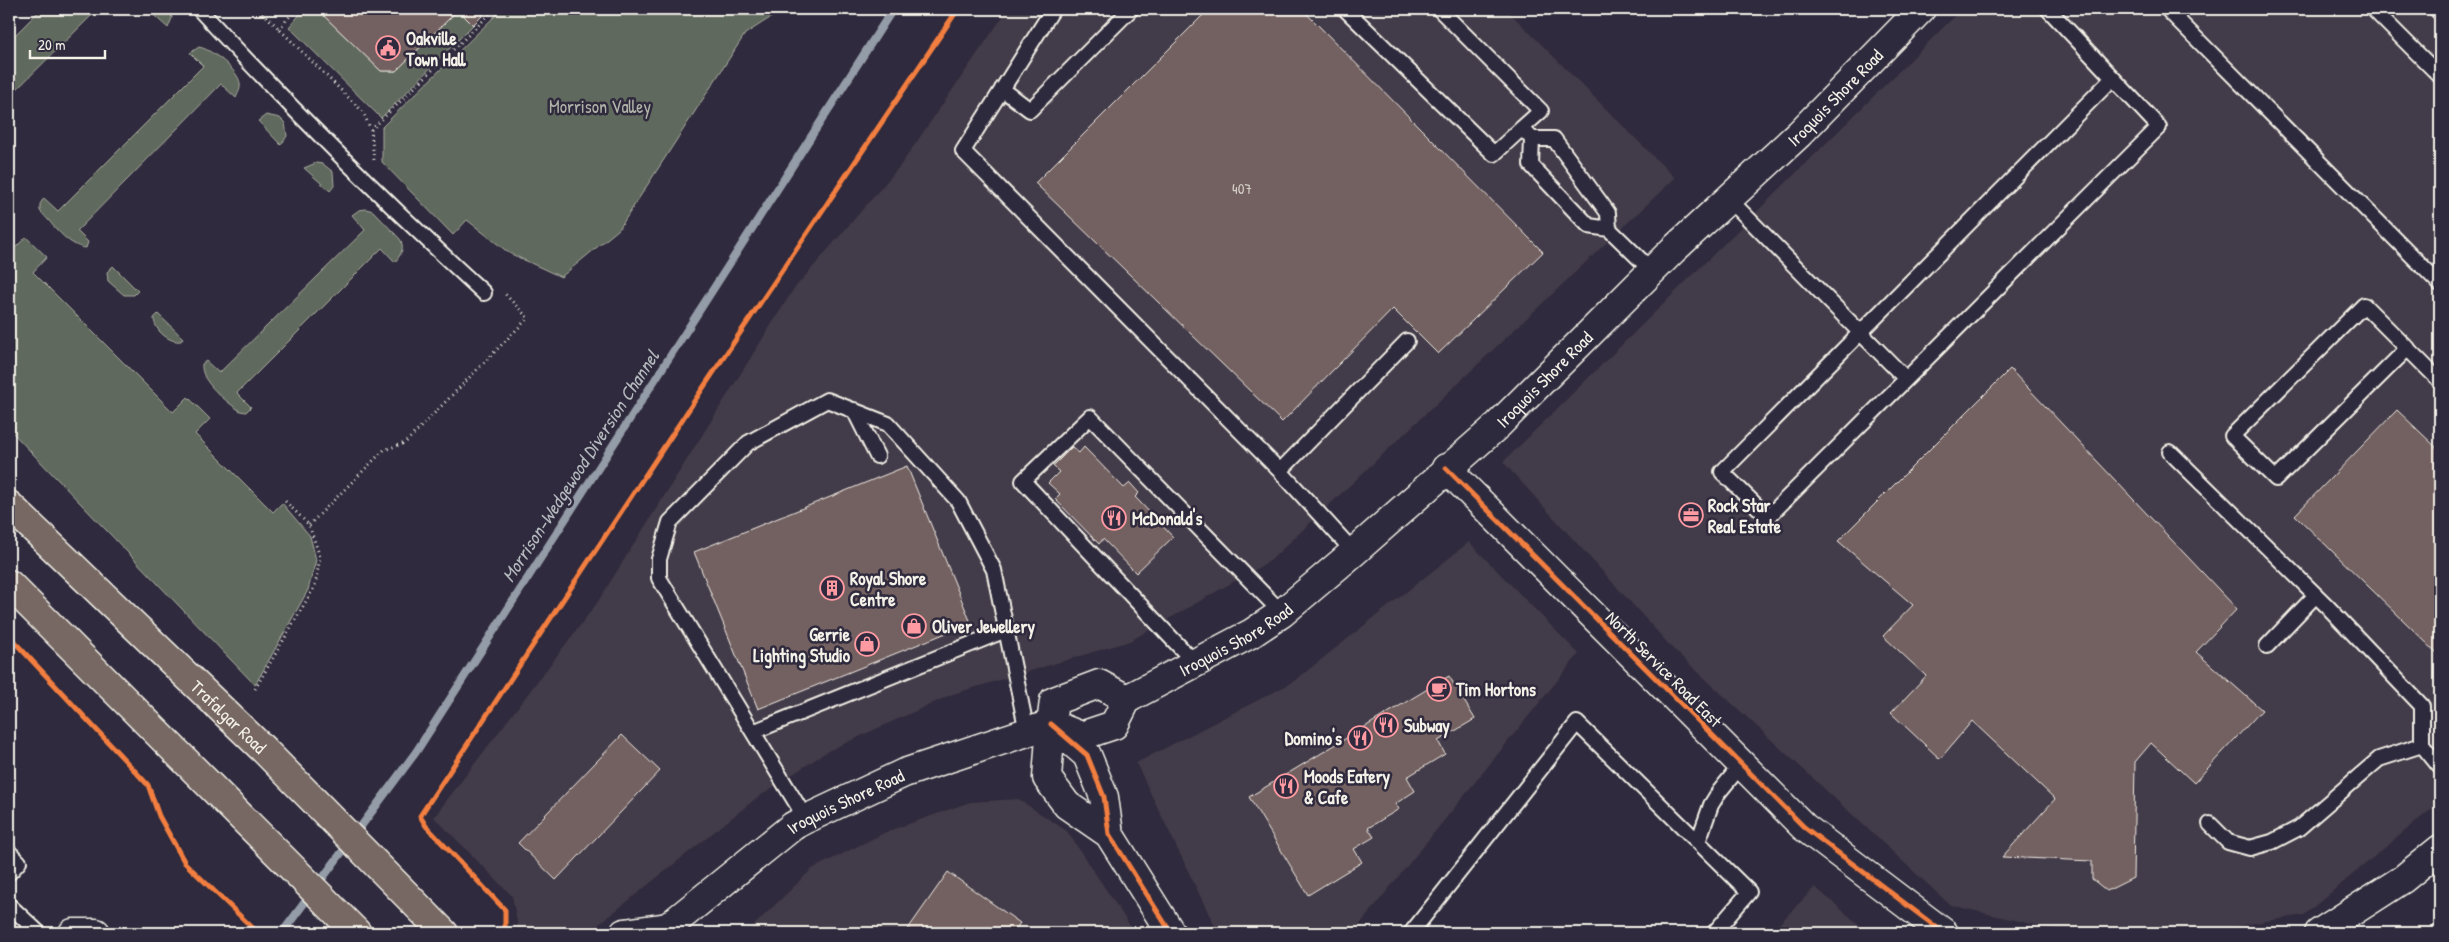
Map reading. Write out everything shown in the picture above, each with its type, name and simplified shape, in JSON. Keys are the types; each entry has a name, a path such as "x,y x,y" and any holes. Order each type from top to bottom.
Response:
{"main road":[{"name":"Iroquois Shore Road","path":"1127,699 1252,633 1282,613 1354,552 1446,468 1498,425 1652,271 1799,134 1921,9"},
{"name":"North Service Road East","path":"1446,468 1804,827 1944,933"},
{"name":"Trafalgar Road","path":"9,504 264,750 444,933"},
{"path":"9,584 357,933"},
{"path":"1039,728 1081,736 1114,725 1127,699 1099,684 1054,701 1039,728 1048,778 1067,805 1109,834 1171,933"},
{"name":"Iroquois Shore Road","path":"624,933 667,930 793,826 806,819 904,774 1039,728"},
{"path":"1039,728 1087,755 1104,797 1109,834"},
{"path":"2319,933 2403,879 2440,850"},
{"path":"73,933 96,933"}],"lane":[{"path":"200,9 269,85 365,181 484,293"},
{"path":"1053,9 963,151 1280,471 1354,552"},
{"path":"1002,89 1030,110 1131,9"},
{"path":"1345,9 1494,154 1541,111 1439,9"},
{"path":"2048,9 2113,78 2159,127 1768,517 1722,472 2113,78"},
{"path":"2167,9 2440,284"},
{"path":"2372,9 2440,76"},
{"path":"2436,9 2440,13"},
{"path":"1522,128 1532,139 1531,165 1589,226 1609,229 1652,271"},
{"path":"1532,139 1554,139 1608,213 1609,229"},
{"path":"1728,199 1906,379"},
{"path":"2408,348 2276,479 2232,436 2364,305 2408,348 2440,381"},
{"path":"1280,471 1407,341"},
{"path":"806,819 659,578 659,559 670,522 748,443 827,400 888,424 958,501 994,570 1006,630 1039,728"},
{"path":"854,410 877,456"},
{"path":"1195,663 1023,480 1090,417 1282,613"},
{"path":"2170,452 2316,596 2422,706 2422,745 2440,768"},
{"path":"2267,646 2316,596"},
{"path":"753,732 1006,630"},
{"path":"1411,933 1577,723 1749,892 1714,933"},
{"path":"2210,824 2228,842 2250,848 2272,842 2300,828 2379,759 2422,745"},
{"path":"1698,842 1711,805 1718,792 1741,765"},
{"path":"9,852 19,862 9,873"},
{"path":"9,905 39,933"}],"path":[{"path":"259,9 363,112 371,130 374,162"},
{"path":"279,29 296,9"},
{"path":"371,130 495,9"},
{"path":"310,525 384,450 405,443 528,318 500,290"},
{"path":"255,689 315,586 320,558 310,525 284,501"}],"shaded area":[{"path":"1008,9 1506,9 1675,178 1270,561 1130,641 953,694 828,751 754,800 588,933 519,933 512,896 434,817 597,603 793,290 900,166"},
{"path":"1962,9 2440,9 2440,802 2304,915 2194,933 2070,933 1950,905 1673,649 1503,462"},
{"path":"1469,542 1579,654 1353,933 1218,933 1136,763 1293,682"},
{"path":"1018,799 1067,831 1135,933 746,933 812,869 886,832 970,802"},
{"path":"1815,887 1869,933 1770,933"}],"green space":[{"path":"41,9 98,9 9,97 9,41"},
{"path":"147,9 170,9 172,18 168,28"},
{"path":"302,9 324,9 324,16 381,71 396,71 458,10 473,25 381,118 289,27 302,12"},
{"name":"Morrison Valley","path":"502,9 784,9 745,34 619,229 561,277 509,253 467,220 453,235 382,162 382,127"},
{"path":"199,47 217,56 234,72 240,83 236,98 221,84 77,231 88,242 86,248 73,243 61,234 40,211 40,204 44,198 58,211 203,66 190,53"},
{"path":"266,115 280,118 285,123 287,136 281,145 258,121"},
{"path":"316,163 323,164 333,172 334,186 330,191 304,168"},
{"path":"359,210 373,211 400,239 402,251 399,257 395,262 382,248 237,393 251,407 246,412 240,411 209,384 202,371 202,364 206,361 219,373 365,230 352,215"},
{"path":"26,237 47,257 33,272 173,412 188,397 210,419 195,434 273,512 282,503 310,536 316,560 308,590 255,685 9,429 9,250 11,252"},
{"path":"113,266 138,291 134,295 124,295 108,281 107,272"},
{"path":"158,314 183,338 181,341 167,338 159,331 154,318"}],"building":[{"name":"Oakville Town Hall","path":"324,9 480,9 484,14 473,25 458,10 396,71 381,71 324,16"},
{"path":"1209,9 1302,9 1543,252 1438,354 1393,309 1282,422 1035,183"},
{"path":"2010,369 2237,609 2196,652 2262,710 2194,783 2151,743 2135,762 2133,878 2107,891 2092,879 2092,861 2002,857 2055,799 1972,721 1940,759 1891,713 1926,676 1883,636 1913,605 1838,541"},
{"path":"2397,410 2440,451 2440,656 2295,515"},
{"name":"McDonald's","path":"1072,447 1079,453 1084,447 1124,488 1130,483 1139,493 1135,497 1173,537 1136,573 1103,539 1099,544 1055,499 1060,494 1048,483 1059,472 1053,466"},
{"name":"Royal Shore Centre","path":"907,466 971,623 758,709 694,552"},
{"path":"1449,676 1475,719 1438,741 1445,754 1407,777 1415,791 1395,804 1399,809 1368,828 1374,837 1354,849 1362,862 1308,895 1249,797"},
{"path":"622,735 660,771 556,880 518,843"},
{"path":"948,872 1020,923 1013,933 915,933 908,929"}],"waterway":[{"name":"Morrison-Wedgewood Diversion Channel","path":"282,933 416,752 893,9"}],"cycle path":[{"path":"505,933 505,910 426,826 420,816 701,391 958,9"},
{"path":"1446,468 1804,827 1944,933"},
{"path":"9,636 148,785 159,816 185,863 258,933"},
{"path":"1051,724 1087,755 1104,797 1109,834 1171,933"}],"place":[{"name":"Oakville Town Hall","path":"388,48"},
{"name":"Rock Star Real Estate","path":"1691,515"},
{"name":"McDonald's","path":"1114,518"},
{"name":"Royal Shore Centre","path":"832,588"},
{"name":"Oliver Jewellery","path":"914,626"},
{"name":"Gerrie Lighting Studio","path":"867,644"},
{"name":"Tim Hortons","path":"1439,689"},
{"name":"Subway","path":"1386,725"},
{"name":"Domino's","path":"1360,738"},
{"name":"Moods Eatery & Cafe","path":"1286,786"}]}
